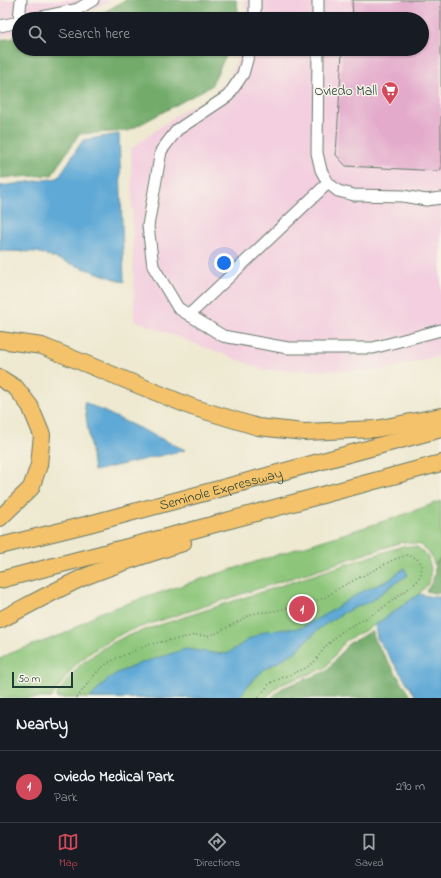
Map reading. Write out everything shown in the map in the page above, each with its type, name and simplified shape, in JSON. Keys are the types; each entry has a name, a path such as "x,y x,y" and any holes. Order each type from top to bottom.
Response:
{"highway":[{"path":"0,340 42,346 192,408 258,427 304,432 376,429 441,416"},
{"path":"0,378 16,388 30,406 42,435 40,465 31,488 0,518"},
{"name":"Seminole Expressway","path":"0,546 89,524 441,428"},
{"path":"0,580 441,463"},
{"path":"0,620 52,592 82,578 126,561 186,542 323,503 400,474"}],"lane":[{"path":"20,12 21,0"},
{"path":"64,12 78,9 93,0"},
{"path":"255,0 255,12"},
{"path":"318,0 318,12"},
{"path":"0,26 12,23"},
{"path":"248,56 243,74 228,96 177,130 161,151 148,226 153,266 178,308 223,336 288,348 373,348 441,330"},
{"path":"318,56 317,154 321,170 328,183 338,191 354,195 402,196 426,200 441,198"},
{"path":"189,315 328,183"}],"path":[{"path":"77,698 98,671 105,665 117,658 150,644 196,635 207,636 217,633 256,613 274,611 324,598 339,588 393,560 407,555 416,558 420,562 422,566 421,574 417,582 377,612 340,633 326,646 314,662 306,668 270,683 258,698"}],"shaded area":[{"path":"0,0 111,0 88,12 12,12 12,34 0,37"},
{"name":"Oviedo Mall","path":"244,0 441,0 441,355 381,371 264,370 134,320 131,149 183,110 202,101 221,87 231,74 239,56 429,56 429,12 245,12"}],"green space":[{"path":"126,0 236,0 239,12 104,12"},
{"path":"12,38 12,56 226,56 211,86 128,131 79,134 52,175 0,178 0,40"},
{"path":"441,501 441,558 434,564 430,553 419,544 402,542 125,632 101,645 77,663 51,698 0,698 0,659 13,652 64,634 99,613 397,517"},
{"path":"403,546 417,547 427,555 431,569 428,584 419,594 375,625 345,641 325,668 280,685 266,698 56,698 57,694 80,665 103,648 126,636"},
{"path":"441,558 441,593 426,591 433,578 435,571 434,564"},
{"path":"372,631 374,640 412,698 271,698 282,688 327,671 348,644"}],"water":[{"path":"119,134 124,282 37,252 0,251 0,186 58,178 83,140"},
{"path":"84,402 185,450 94,471"},
{"path":"404,568 408,575 371,601 345,612 321,627 295,652 265,669 252,681 238,698 91,698 104,683 115,674 141,663 186,649 227,654 249,639 265,631 301,628 363,591 389,580"},
{"path":"419,594 441,597 441,698 417,698 377,638 375,625"}],"building":[{"name":"Oviedo Mall","path":"352,0 441,0 441,169 439,171 346,166 336,155 342,56 429,56 429,12 353,12"}],"place":[{"name":"Oviedo Mall","path":"390,105"},
{"name":"Oviedo Medical Park","path":"302,609"}]}
